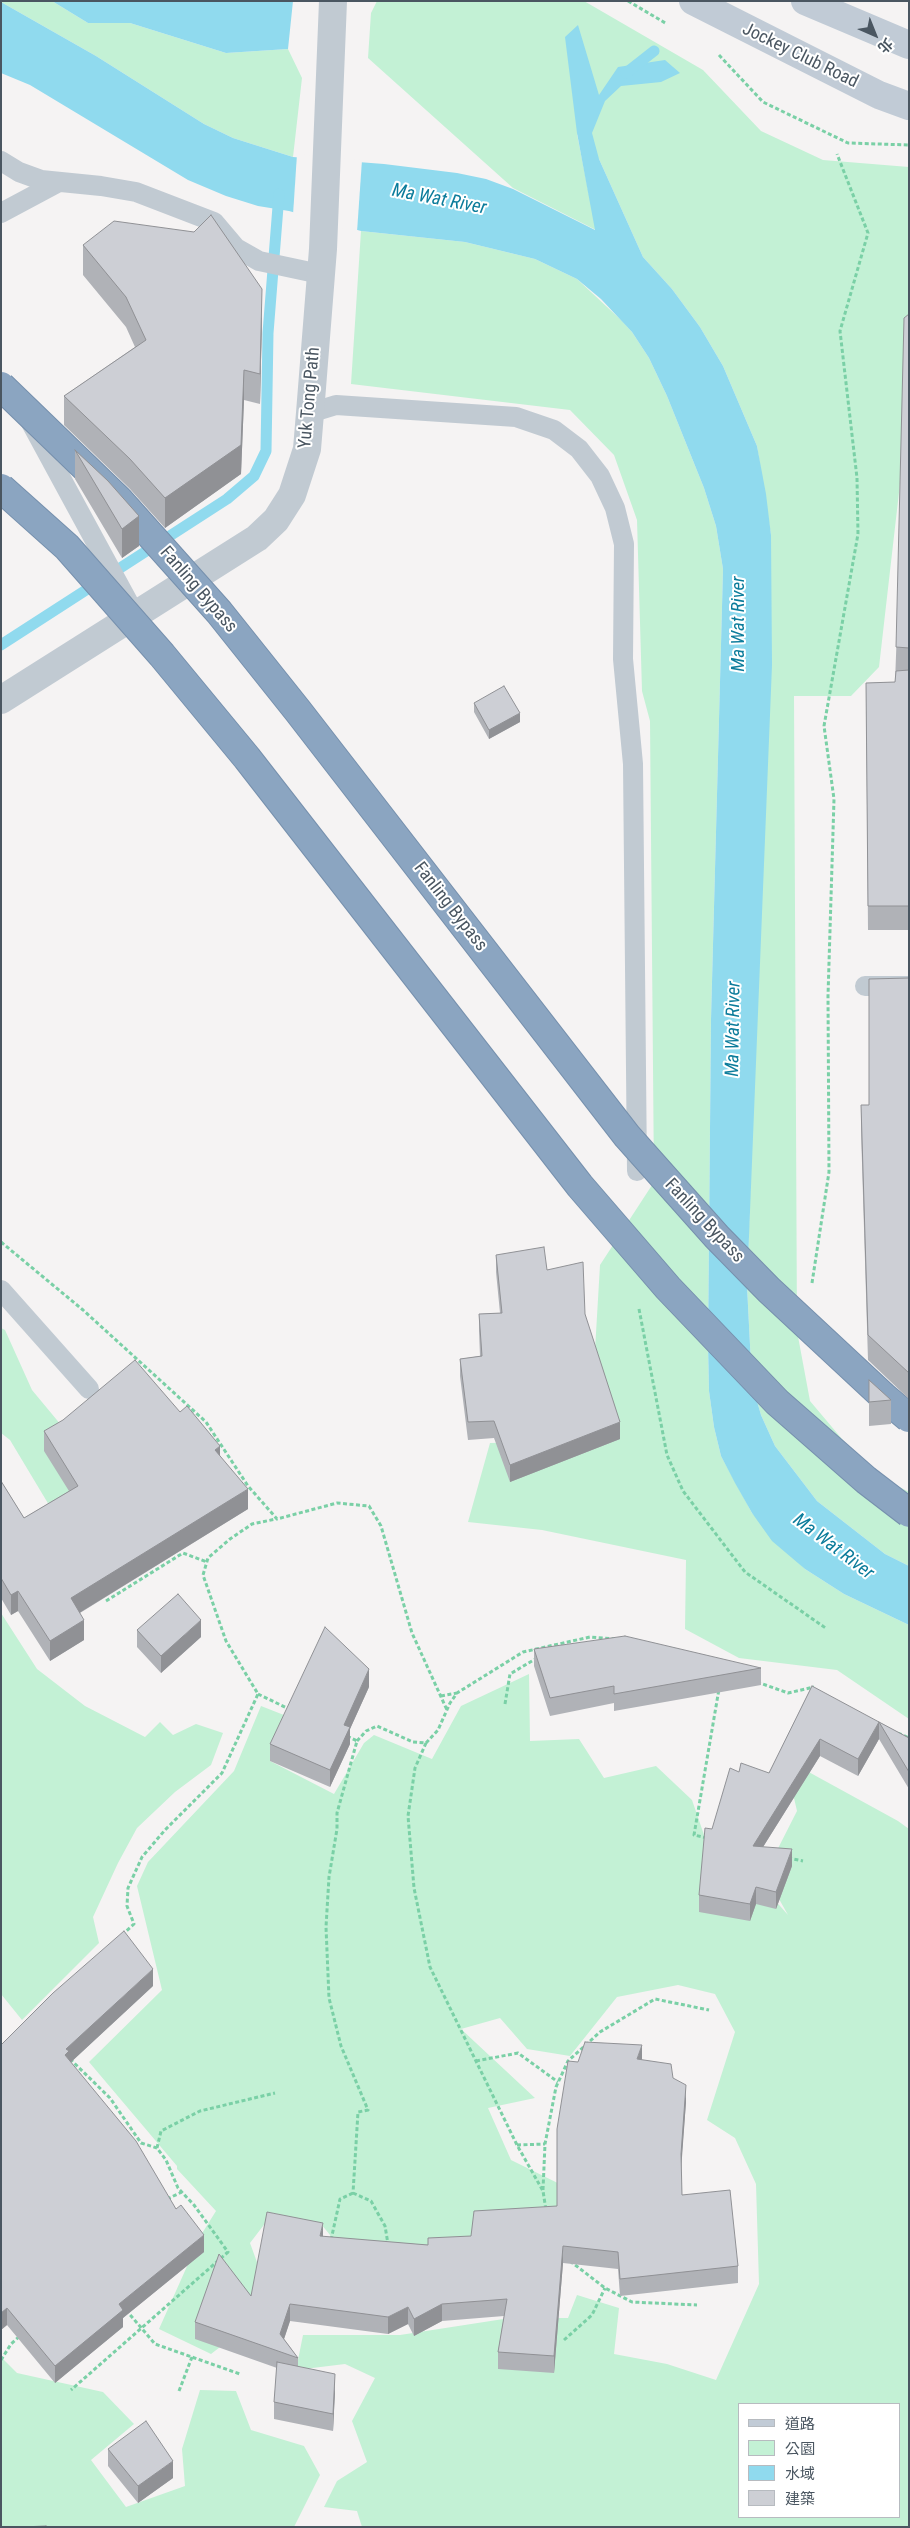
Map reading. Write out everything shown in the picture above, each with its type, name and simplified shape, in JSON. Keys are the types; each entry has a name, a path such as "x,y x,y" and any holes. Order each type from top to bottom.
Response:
{"highway":[{"name":"Fanling Bypass","path":"1,386 119,500 219,612 304,718 626,1136 717,1237 769,1290 909,1418"},
{"path":"1,488 66,547 162,655 247,758 580,1186 668,1288 777,1402 866,1480 909,1512"}],"main road":[{"name":"Jockey Club Road","path":"693,1 862,87 909,106"},
{"path":"805,1 909,44"}],"street":[{"name":"Yuk Tong Path","path":"1,700 257,538 276,520 292,495 307,449 310,413 322,262 333,3"}],"lane":[{"path":"1,161 19,172 41,180 136,192 204,218 214,222 236,248 259,261 322,262"},
{"path":"1,213 59,182"},
{"path":"187,230 204,218"},
{"path":"310,413 336,405 516,416 554,430 580,449 600,476 615,508 624,544 623,659 633,764 637,1171"},
{"path":"29,420 135,615"},
{"path":"865,986 909,986"},
{"path":"1,1290 89,1389"}],"path":[{"path":"628,1 670,26"},
{"path":"712,51 721,56 763,102 848,143 909,145"},
{"path":"811,1288 829,1172 828,996 834,799 824,726 858,534 857,478 840,332 868,233 838,154"},
{"path":"1,1242 83,1310 206,1422 248,1486 277,1519"},
{"path":"639,1306 667,1455 683,1491 745,1572 827,1629"},
{"path":"294,1711 258,1694 226,1641 203,1576 208,1558 230,1538 252,1524 336,1503 369,1506 381,1526 412,1633 447,1710"},
{"path":"106,1601 182,1553 207,1562"},
{"path":"441,1696 457,1693 523,1652 580,1639 604,1636 620,1640"},
{"path":"580,1639 581,1645"},
{"path":"505,1704 510,1674 534,1658 542,1657"},
{"path":"712,1840 694,1835 721,1679"},
{"path":"751,1679 788,1693 815,1687"},
{"path":"457,1693 438,1730 426,1743 415,1768 408,1816 414,1888 430,1967 517,2145 544,2190"},
{"path":"120,1936 134,1924 127,1906 128,1888 142,1857 165,1830 222,1773 258,1694"},
{"path":"353,2193 358,2112 368,2110 341,2046 329,1998 326,1927 328,1877 337,1829 337,1813 357,1741 366,1731 377,1726 413,1742 426,1743"},
{"path":"893,1730 909,1738"},
{"path":"339,1733 357,1741"},
{"path":"785,1857 804,1861"},
{"path":"547,2217 544,2190 545,2144 558,2082 568,2061 600,2032 655,1998 709,2010"},
{"path":"63,2052 110,2098 141,2143 157,2148 182,2192 228,2252 71,2390"},
{"path":"476,2061 518,2053 558,2082"},
{"path":"157,2148 161,2132 200,2111 275,2094"},
{"path":"517,2145 545,2144"},
{"path":"163,2202 182,2192"},
{"path":"330,2245 340,2199 353,2193 371,2201 385,2226 388,2245"},
{"path":"566,2257 585,2275 604,2288 632,2302 697,2305"},
{"path":"564,2340 592,2315 604,2288"},
{"path":"123,2306 155,2344 240,2374"},
{"path":"1,2360 11,2344 25,2331"},
{"path":"180,2391 192,2357"}],"green space":[{"path":"52,1 88,23 130,23 226,53 288,49 302,78 293,157 233,138 204,124 96,56 1,2"},
{"path":"377,1 584,1 703,70 761,131 823,160 909,167 909,405 879,667 851,696 794,696 797,1331 810,1401 869,1471 909,1492 909,1566 885,1554 817,1501 775,1446 761,1415 752,1384 747,1286 771,574 771,535 757,446 723,366 700,327 672,289 643,257 599,159 577,134 596,230 513,188 368,58 371,13"},
{"path":"361,231 465,242 535,259 577,279 632,332 649,358 667,396 704,488 716,526 723,569 711,1019 708,1344 709,1391 714,1427 721,1456 752,1513 805,1569 844,1594 909,1625 909,1719 837,1670 739,1658 685,1629 686,1560 542,1530 468,1522 490,1443 609,1441 593,1384 600,1265 654,1182 650,721 642,691 637,520 614,455 570,410 351,384"},
{"path":"1,1328 5,1330 32,1390 125,1502 70,1540 10,1440 1,1433"},
{"path":"1,1613 37,1669 85,1706 145,1737 160,1722 173,1735 196,1724 223,1733 211,1765 175,1792 137,1828 118,1863 93,1917 99,1943 22,2020 1,1994"},
{"path":"529,1674 530,1741 579,1739 604,1778 656,1766 692,1800 714,1864 773,1898 788,1915 765,1874 797,1811 785,1759 898,1821 909,1829 909,2527 362,2527 357,2511 324,2507 337,2481 367,2462 352,2421 375,2378 345,2364 296,2370 303,2335 400,2335 510,2318 568,2318 577,2295 619,2308 614,2354 667,2364 716,2380 759,2284 756,2184 735,2138 707,2120 735,2032 715,1994 678,1985 617,1997 570,2056 527,2049 500,2018 461,2029 535,2098 488,2108 511,2160 586,2197 452,2248 339,2246 321,2224 273,2213 250,2243 273,2306 211,2354 159,2329 201,2235 216,2211 177,2169 177,2166 89,2062 162,1990 137,1886 148,1862 234,1771 261,1706 289,1717 270,1761 334,1794 364,1743 374,1735 432,1759 461,1706"},
{"path":"1,2357 17,2373 103,2392 134,2424 91,2460 126,2507 185,2486 182,2449 200,2390 236,2391 251,2430 304,2446 320,2475 294,2527 1,2527"}],"water":[{"path":"52,1 293,1 288,49 226,53 130,23 88,23"},
{"name":"Ma Wat River","path":"1,2 96,56 204,124 233,138 293,157 384,164 457,173 486,179 513,189 595,230 577,133 565,37 578,25 599,95 618,67 665,60 680,73 661,82 621,86 605,101 592,133 599,159 643,257 672,289 700,327 723,366 757,446 766,494 771,535 772,665 747,1286 752,1384 761,1415 775,1446 817,1501 885,1554 909,1566 909,1625 844,1594 805,1569 772,1541 752,1513 721,1456 714,1427 709,1391 708,1344 711,1019 723,569 716,526 704,488 667,396 649,358 632,332 601,299 577,279 535,259 465,242 361,231 289,211 258,206 226,196 188,180 30,85 1,73"}],"pier":[{"path":"297,154 362,160 357,232 293,215"}],"building":[{"path":"211,215 262,289 260,374 244,370 241,445 165,498 130,459 64,396 146,340 126,297 83,245 114,221 194,232"},
{"path":"909,314 909,648 896,647 904,318"},
{"path":"75,450 108,481 139,516 122,529"},
{"path":"909,670 909,906 868,906 866,683 895,682 896,671"},
{"path":"504,686 520,713 489,730 474,703"},
{"path":"909,978 909,1373 868,1335 861,1105 869,1105 869,979"},
{"path":"544,1247 547,1270 583,1262 585,1314 620,1422 510,1465 494,1421 468,1422 460,1359 482,1356 479,1314 502,1313 496,1255"},
{"path":"135,1360 180,1412 187,1406 220,1446 215,1450 248,1489 71,1598 84,1620 50,1641 18,1591 11,1595 1,1578 1,1481 24,1518 78,1486 44,1431 63,1420"},
{"path":"869,1380 891,1400 869,1402"},
{"path":"178,1594 201,1620 161,1656 137,1630"},
{"path":"325,1627 369,1669 344,1725 350,1727 330,1770 270,1744"},
{"path":"625,1636 761,1668 614,1694 614,1686 550,1698 534,1649"},
{"path":"812,1686 879,1722 858,1759 820,1739 753,1846 792,1849 776,1892 756,1887 750,1904 699,1895 705,1828 712,1829 730,1768 739,1772 741,1763 769,1773"},
{"path":"879,1722 909,1738 909,1772"},
{"path":"124,1931 153,1969 66,2049 69,2051 65,2055 136,2141 176,2209 181,2205 204,2235 119,2304 123,2310 55,2366 7,2308 1,2313 1,2045 53,1993"},
{"path":"585,2042 642,2045 637,2059 671,2064 673,2078 686,2085 681,2154 682,2195 730,2190 738,2266 620,2279 618,2252 563,2246 554,2356 498,2352 507,2299 442,2304 414,2319 408,2307 388,2317 290,2304 280,2334 298,2358 195,2322 219,2254 251,2296 267,2212 323,2223 320,2236 428,2245 428,2238 471,2236 474,2211 557,2206 557,2129 568,2061 578,2062"},
{"path":"277,2362 335,2374 333,2414 274,2402"},
{"path":"146,2421 173,2461 138,2486 108,2449"}],"waterway":[{"path":"626,73 654,51"},
{"path":"1,645 227,499 254,476 266,451 268,333 279,194"}]}
